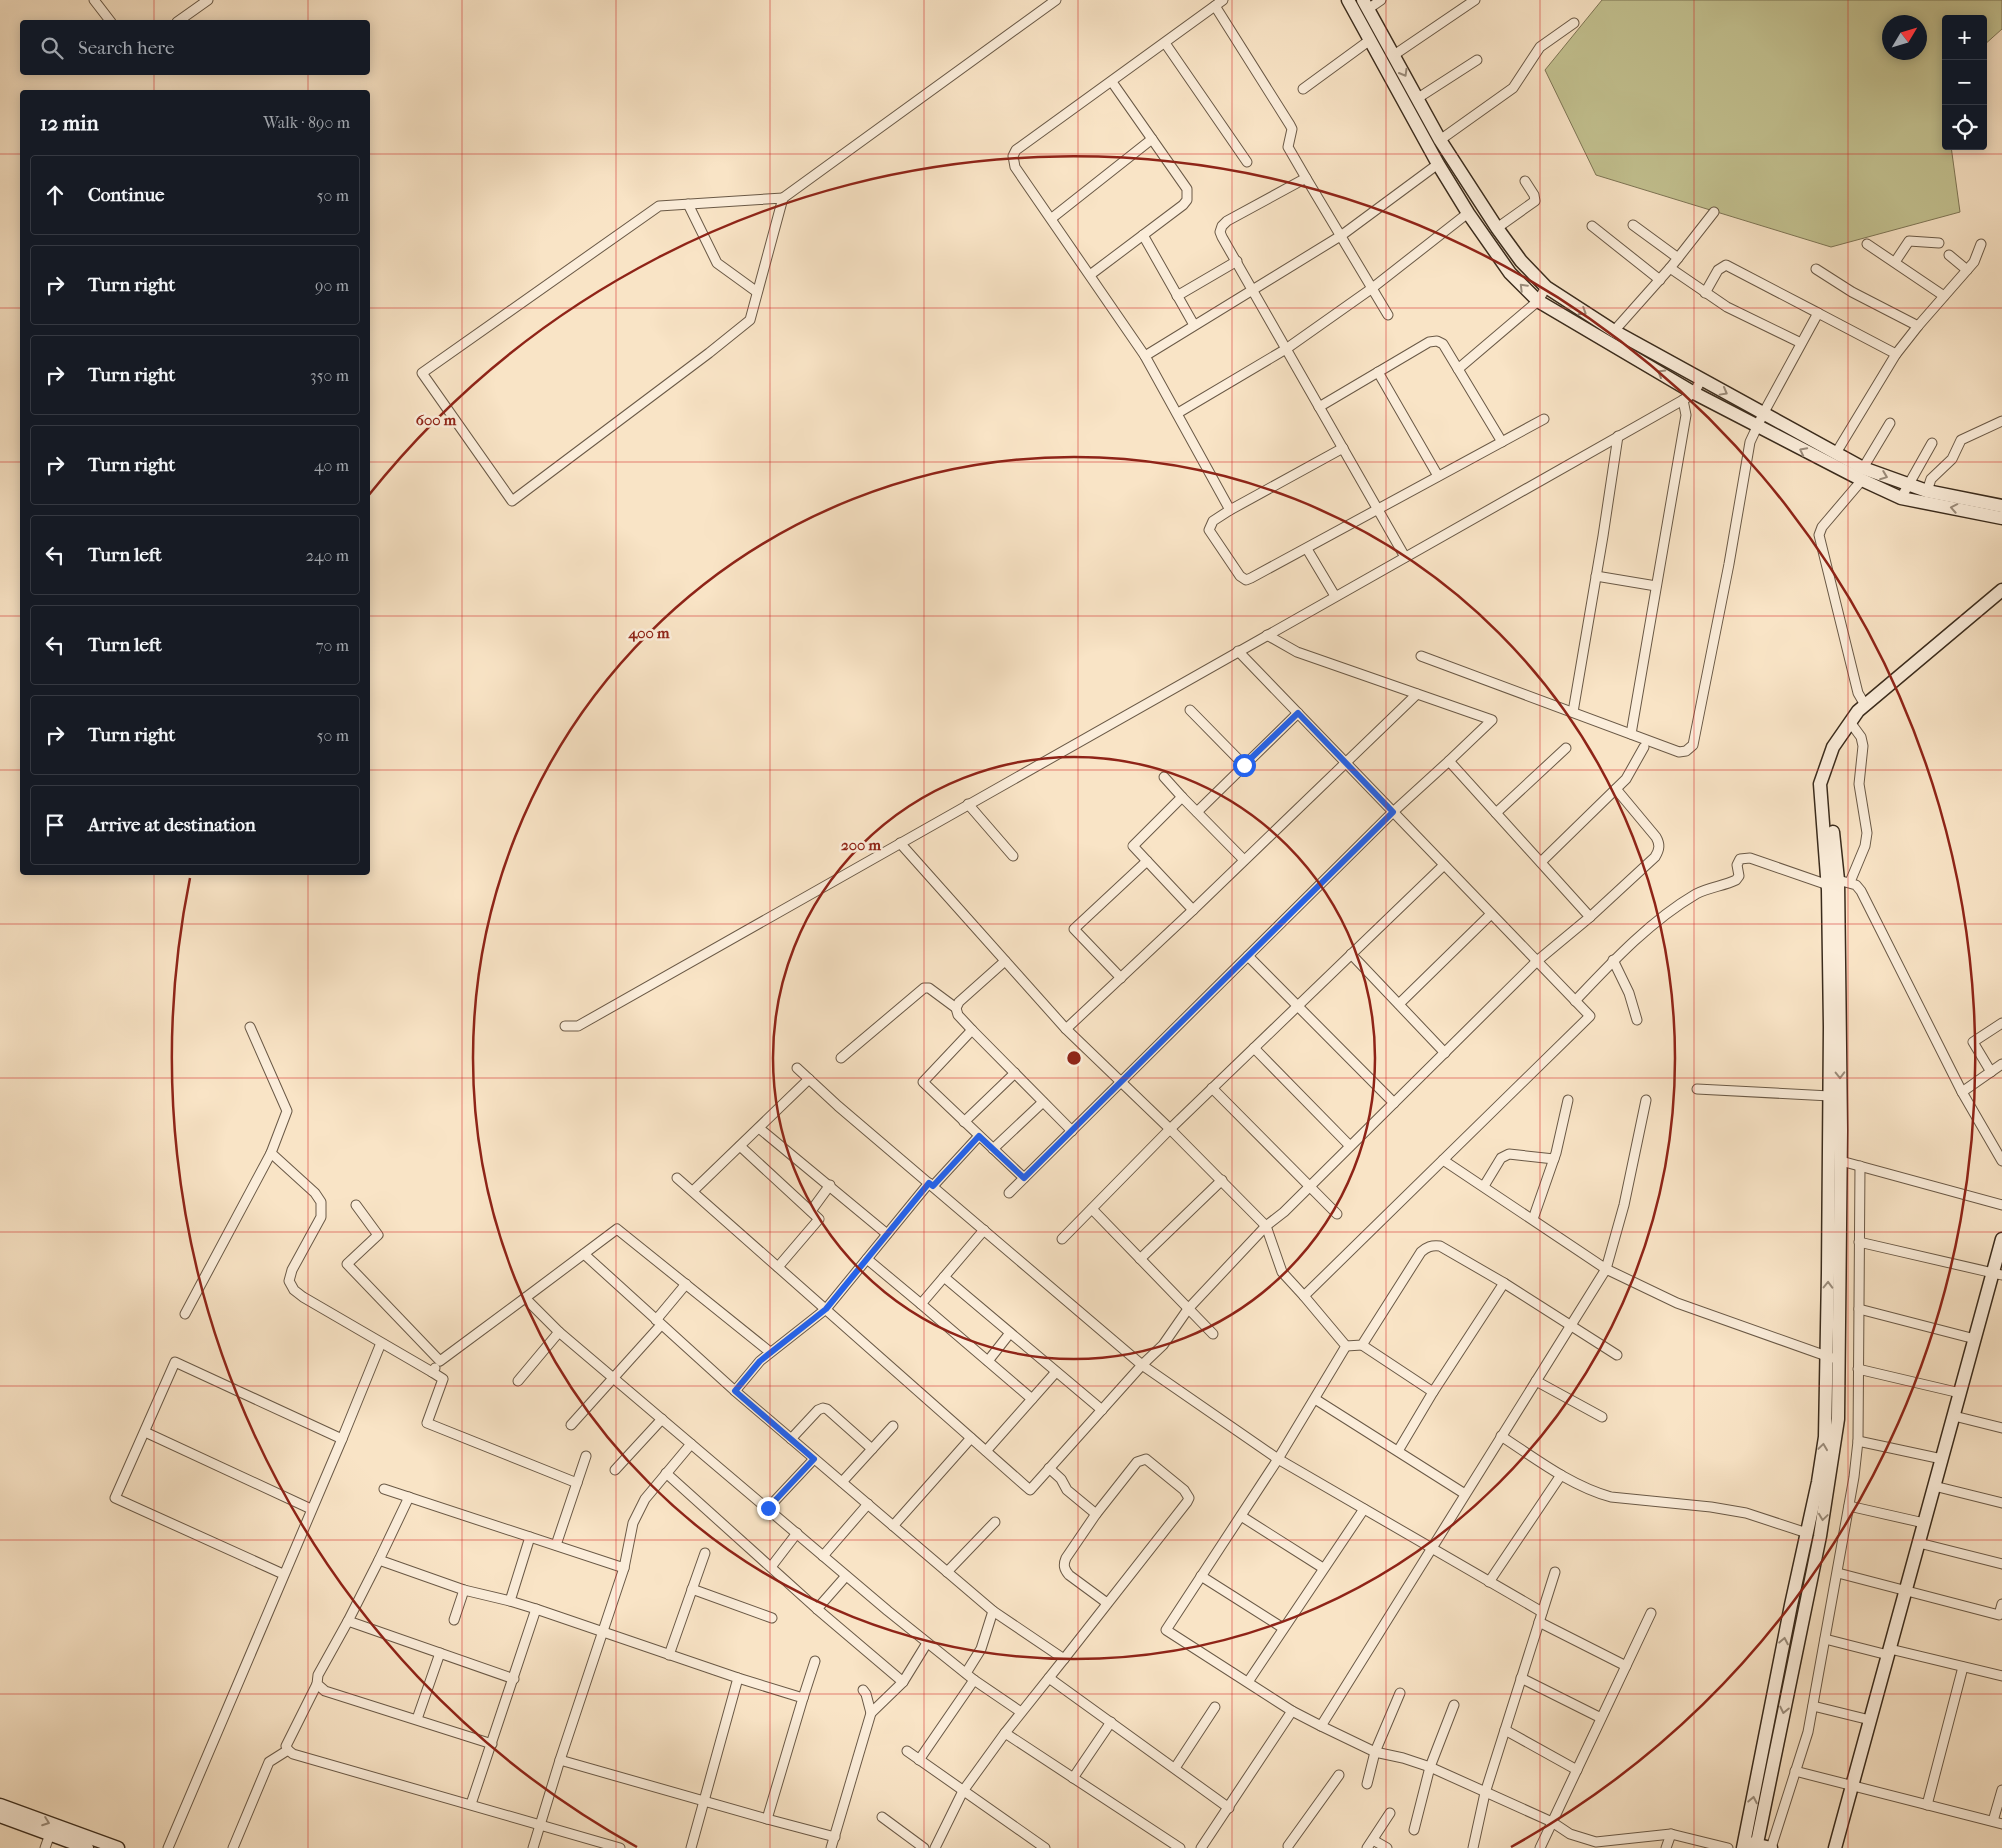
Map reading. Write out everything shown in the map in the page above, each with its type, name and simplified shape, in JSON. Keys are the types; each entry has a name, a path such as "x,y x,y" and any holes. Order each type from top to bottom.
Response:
{"main road":[{"path":"1348,0 1438,164 1468,214 1510,273 1538,301 1688,396 1862,474 1927,491 2002,506"},
{"path":"1365,5 1440,140 1497,228 1521,261 1546,287 1614,331 1836,453 1862,474 1901,498 2002,518"},
{"path":"1750,1846 1818,1482 1825,1437 1832,1358 1841,1161 1839,882 1828,788 1833,747 1858,711 2002,590"},
{"path":"1750,1846 1820,1536 1838,1420 1832,1358 1830,1096 1839,882"},
{"path":"1835,1848 1975,1339 1997,1273 2002,1239"},
{"path":"0,1805 117,1848"},
{"path":"0,1816 87,1848"},
{"path":"1750,1846 1771,1848"}],"street":[{"path":"94,0 109,20"},
{"path":"180,20 208,0"},
{"path":"783,198 750,320 512,501 422,373 659,206 783,198 1056,0"},
{"path":"1223,0 1016,150 1014,156 1016,167 1145,356 1230,510"},
{"path":"1365,5 1380,0"},
{"path":"1394,55 1475,0"},
{"path":"1215,6 1290,125 1292,129 1288,146 1388,315"},
{"path":"1440,140 1513,88 1540,48 1574,23"},
{"path":"1303,89 1370,40"},
{"path":"1165,43 1247,162"},
{"path":"1418,98 1477,60"},
{"path":"1090,275 1187,200 1186,188 1112,82"},
{"path":"1052,218 1152,139"},
{"path":"1145,356 1342,235 1438,164"},
{"path":"1306,178 1227,221 1222,226 1220,232 1405,557"},
{"path":"1497,228 1535,201 1534,195 1525,181"},
{"path":"688,204 717,263 757,292"},
{"path":"1614,331 1660,280 1714,212"},
{"path":"1178,413 1286,349 1371,289 1468,214"},
{"path":"1634,225 1678,258"},
{"path":"1592,226 1660,280"},
{"path":"1143,235 1194,325"},
{"path":"1894,262 1909,241 1939,243"},
{"path":"1867,244 1944,296"},
{"path":"1836,453 1896,354 1974,262 1981,244"},
{"path":"1949,255 1967,270"},
{"path":"1177,296 1237,261"},
{"path":"1705,293 1718,270 1726,265 1896,354"},
{"path":"1670,268 1727,307 1801,343"},
{"path":"1816,269 1852,292 1918,326"},
{"path":"1458,368 1538,301 1546,287"},
{"path":"1421,656 1679,752 1686,751 1693,745 1729,564 1750,442 1756,427 1818,312"},
{"path":"1320,407 1429,342 1437,341 1442,344 1458,368 1502,442"},
{"path":"1378,372 1438,476"},
{"path":"565,1026 578,1026 1618,436 1688,396 1701,380"},
{"path":"1631,734 1688,396"},
{"path":"1343,448 1214,520 1209,530 1240,576 1246,580 1307,549 1544,419"},
{"path":"1927,491 1931,479 1952,459 1961,440 2002,421"},
{"path":"1866,705 1858,693 1819,535 1822,527 1862,474 1890,423"},
{"path":"1573,712 1618,436"},
{"path":"1901,498 1932,443"},
{"path":"1307,549 1335,596"},
{"path":"1596,576 1656,586"},
{"path":"1009,1192 1393,812 1492,720 1297,652 1267,635"},
{"path":"1238,651 1590,1016 1304,1296"},
{"path":"1066,1029 1193,910 1417,694"},
{"path":"1190,710 1244,765"},
{"path":"1197,812 1298,713"},
{"path":"1839,882 1865,846 1867,833 1859,784 1863,746 1861,737 1850,722"},
{"path":"1541,862 1616,789 1634,766 1644,747"},
{"path":"1496,813 1566,748"},
{"path":"1449,761 1590,916"},
{"path":"1164,778 1244,860"},
{"path":"677,1178 1030,1490 1142,1365 1163,1345 1188,1309 1266,1226 1284,1212 1537,961 1655,857 1659,844 1656,836 1616,789"},
{"path":"1182,797 1133,846 1193,910"},
{"path":"968,804 1013,856"},
{"path":"900,843 1066,1029 1222,1180 1266,1226 1282,1272 1346,1346"},
{"path":"1575,1001 1613,960 1675,907 1699,892 1736,880 1739,876 1738,861 1745,857 1856,885 1861,891 1962,1092 2002,1160"},
{"path":"1121,978 1074,929 1147,861"},
{"path":"1062,1239 1170,1129 1444,865"},
{"path":"1399,1004 1491,914"},
{"path":"1352,954 1444,1053"},
{"path":"1248,956 1394,1103"},
{"path":"1613,960 1629,993 1637,1020"},
{"path":"956,1008 959,1002 1005,961"},
{"path":"842,1058 924,988 930,988 956,1008 958,1015 972,1030 1072,1131"},
{"path":"1991,1072 1974,1042 2002,1023"},
{"path":"185,1314 271,1153 287,1111 250,1027"},
{"path":"972,1030 923,1082 1024,1178"},
{"path":"1254,1048 1350,1146"},
{"path":"1962,1092 2002,1064"},
{"path":"796,1068 1142,1365 1278,1459 1542,1612"},
{"path":"964,1122 1015,1073"},
{"path":"693,1191 809,1079"},
{"path":"1212,1088 1337,1214"},
{"path":"1697,1089 1830,1096"},
{"path":"1533,1219 1554,1159 1568,1100"},
{"path":"1321,1726 1606,1269 1624,1205 1646,1100"},
{"path":"993,1149 1043,1102"},
{"path":"759,1128 887,1234"},
{"path":"735,1391 760,1361 826,1309 887,1234 979,1136"},
{"path":"740,1146 819,1219 778,1267"},
{"path":"271,1153 315,1192 321,1202 322,1217 292,1270 289,1281 291,1286 303,1297 443,1379 427,1423 577,1483"},
{"path":"1484,1186 1504,1155 1554,1159"},
{"path":"1443,1160 1606,1269 1677,1303 1832,1358"},
{"path":"1841,1161 2002,1205"},
{"path":"1771,1848 1808,1732 1838,1573 1858,1441 1860,1166"},
{"path":"1140,1259 1222,1180"},
{"path":"811,1211 830,1185"},
{"path":"356,1204 378,1235 347,1264 440,1361"},
{"path":"1092,1209 1213,1334"},
{"path":"432,1372 440,1361 617,1229 770,1352"},
{"path":"921,1304 984,1230"},
{"path":"1859,1242 1997,1273"},
{"path":"1362,1345 1421,1252 1428,1246 1440,1246 1504,1283 1617,1355"},
{"path":"584,1254 735,1391 993,1611 1064,1659"},
{"path":"867,1259 1032,1399"},
{"path":"944,1277 1102,1410"},
{"path":"1398,1451 1433,1392 1504,1283"},
{"path":"571,1425 614,1377 686,1284"},
{"path":"525,1298 559,1332 846,1576 974,1680 1021,1712"},
{"path":"1859,1309 1975,1339"},
{"path":"518,1381 559,1332"},
{"path":"988,1361 1010,1333"},
{"path":"168,1848 342,1439 381,1342"},
{"path":"1346,1346 1362,1345 1433,1392"},
{"path":"1346,1346 1278,1459 1166,1630 1292,1711 1321,1726 1375,1752 1403,1758 1430,1767 1552,1822 1570,1834 1596,1842 1671,1834 1728,1848"},
{"path":"283,1574 115,1498 175,1362 342,1439"},
{"path":"1858,1369 1960,1393"},
{"path":"986,1451 1056,1372"},
{"path":"1536,1381 1602,1417"},
{"path":"1315,1399 1465,1494"},
{"path":"791,1439 818,1410 823,1408 827,1409 872,1450"},
{"path":"1954,1416 2002,1428"},
{"path":"615,1470 662,1419"},
{"path":"842,1482 893,1426"},
{"path":"145,1432 311,1509"},
{"path":"1501,1436 1562,1475 1599,1494 1610,1497 1711,1507 1746,1513 1807,1533"},
{"path":"894,1526 971,1438"},
{"path":"1858,1441 1942,1459"},
{"path":"533,1848 560,1760 624,1568 634,1523 645,1499 690,1444"},
{"path":"556,1545 586,1456"},
{"path":"768,1508 814,1459"},
{"path":"935,1848 963,1792 1005,1733 1064,1659 1188,1498 1184,1490 1146,1459 1137,1462 1096,1514 1066,1558 1064,1570 1107,1603"},
{"path":"1049,1468 1061,1479 1067,1490 1096,1514"},
{"path":"666,1473 817,1609 903,1682"},
{"path":"1489,1582 1562,1475"},
{"path":"1934,1486 2002,1503"},
{"path":"384,1489 624,1568"},
{"path":"409,1497 348,1621 318,1675 317,1684 286,1746 288,1750 293,1754 620,1848"},
{"path":"823,1556 868,1504"},
{"path":"1849,1506 1924,1523"},
{"path":"1248,1682 1364,1509"},
{"path":"1241,1516 1323,1568"},
{"path":"947,1572 996,1522"},
{"path":"771,1567 797,1533"},
{"path":"510,1601 530,1537"},
{"path":"1919,1543 2002,1564"},
{"path":"670,1655 705,1553"},
{"path":"379,1560 464,1590 536,1609 738,1678 804,1698"},
{"path":"1473,1848 1485,1793 1555,1572"},
{"path":"1838,1573 2001,1616 2002,1604"},
{"path":"817,1609 846,1576"},
{"path":"1202,1576 1283,1628"},
{"path":"692,1589 772,1618"},
{"path":"454,1620 464,1590"},
{"path":"471,1804 536,1609"},
{"path":"966,1673 981,1649 993,1611"},
{"path":"1540,1848 1651,1613"},
{"path":"348,1621 514,1679"},
{"path":"1539,1622 1626,1666"},
{"path":"1825,1639 1963,1666 2002,1676"},
{"path":"831,1848 872,1713 903,1682 927,1643"},
{"path":"418,1719 440,1653"},
{"path":"767,1819 816,1661"},
{"path":"1926,1805 1963,1666"},
{"path":"691,1848 738,1678"},
{"path":"1049,1678 1229,1808"},
{"path":"1521,1678 1601,1718"},
{"path":"919,1760 974,1680"},
{"path":"317,1684 326,1691 492,1744"},
{"path":"863,1690 872,1713"},
{"path":"1367,1784 1375,1752 1400,1693"},
{"path":"1414,1830 1430,1767 1454,1705"},
{"path":"1813,1706 1870,1720"},
{"path":"1174,1768 1215,1707"},
{"path":"1201,1848 1292,1711"},
{"path":"1073,1778 1111,1722"},
{"path":"1505,1730 1577,1770"},
{"path":"1005,1733 1180,1848"},
{"path":"233,1848 269,1762 288,1750"},
{"path":"907,1751 1045,1848"},
{"path":"560,1760 835,1837"},
{"path":"1795,1771 1998,1823 2002,1790"},
{"path":"1288,1847 1338,1775"},
{"path":"1367,1848 1390,1813"},
{"path":"882,1817 924,1848"},
{"path":"46,1848 50,1834"},
{"path":"1666,1848 1671,1834"},
{"path":"1373,1840 1387,1848"}],"shaded area":[{"path":"1602,0 2002,0 2002,29 1987,42 1987,15 1942,15 1942,150 1952,150 1960,212 1831,247 1596,175 1545,70"}],"route":[{"path":"768,1508 814,1459 735,1391 760,1361 826,1309 929,1183 933,1186 979,1136 1024,1178 1393,812 1298,713 1244,765"}]}
